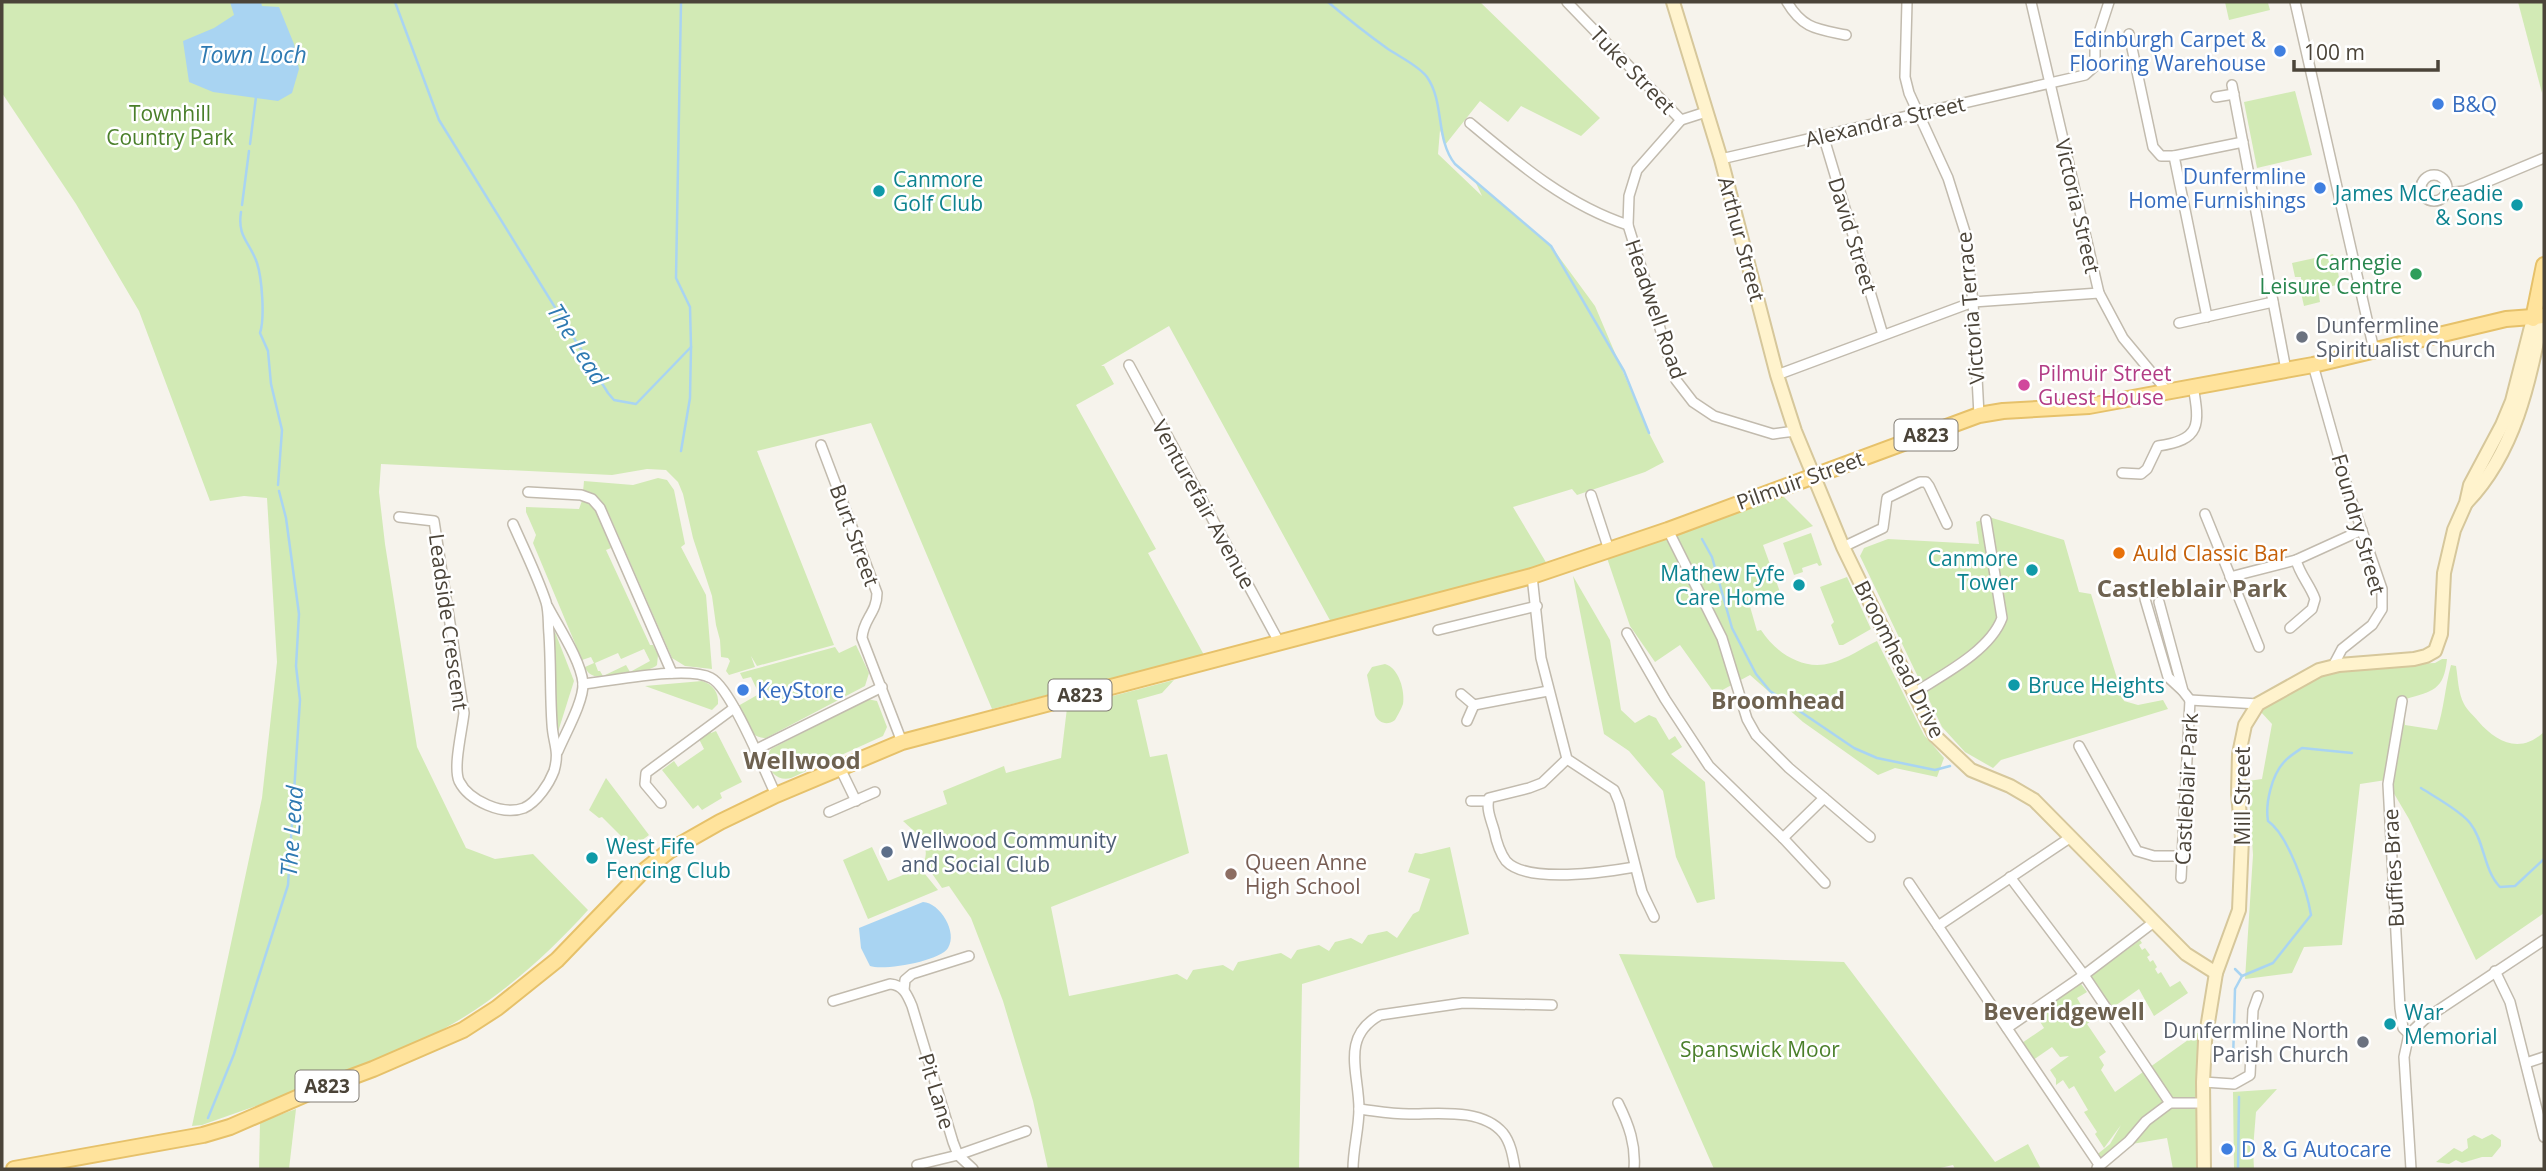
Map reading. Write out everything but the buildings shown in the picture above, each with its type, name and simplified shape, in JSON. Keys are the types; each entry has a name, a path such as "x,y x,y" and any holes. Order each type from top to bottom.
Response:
{"main road":[{"path":"2540,317 2538,296 2544,266"},
{"name":"Pilmuir Street","path":"2506,319 2529,306 2538,296"},
{"name":"Pilmuir Street","path":"1279,642 1532,576 1668,530 1979,415 2089,406 2313,366 2506,319 2540,317"},
{"name":"A823","path":"14,1169 163,1144 230,1127 463,1030 497,1008 557,960 640,874 669,851 776,795 902,742 1279,642"}],"street":[{"name":"Tuke Street","path":"1567,2 1681,120 1706,112"},
{"name":"Arthur Street","path":"1673,2 1721,159 1777,375 1813,475"},
{"path":"1787,2 1795,15 1810,28 1846,35"},
{"name":"Victoria Terrace","path":"1907,2 1905,77 1916,113 1948,178 1965,232 1973,302 1979,415"},
{"name":"Victoria Street","path":"2031,2 2099,293 2123,338 2167,391"},
{"name":"Alexandra Street","path":"1721,159 2085,75 2095,66 2095,45 2109,2"},
{"path":"2295,2 2374,350"},
{"path":"2129,34 2153,147 2161,156 2174,156 2243,142"},
{"path":"2216,97 2233,90 2286,370"},
{"name":"Headwell Road","path":"1681,120 1637,170 1629,196 1628,225 1676,380 1693,402 1714,415 1773,434 1795,431"},
{"path":"1470,123 1534,176 1600,216 1628,225"},
{"name":"David Street","path":"1823,135 1883,335"},
{"path":"2174,156 2207,317"},
{"path":"2446,193 2465,191 2544,158"},
{"path":"1777,375 1973,302 2099,293"},
{"path":"2179,323 2273,302"},
{"path":"2146,599 2168,677 2190,700 2258,704 2319,670 2333,666 2414,659 2435,651 2441,634 2444,573 2454,530 2466,503 2470,485 2512,401 2540,317"},
{"name":"Venturefair Avenue","path":"1129,365 1279,642"},
{"name":"Foundry Street","path":"2313,366 2382,589 2382,609 2372,625 2342,649 2333,666"},
{"path":"2122,473 2141,474 2147,469 2158,446 2179,443 2189,435 2198,418 2193,386"},
{"name":"Burt Street","path":"821,445 877,593 877,604 864,626 862,638 902,742"},
{"name":"Broomhead Drive","path":"1813,475 1843,547 1935,736 1971,769 2034,800 2186,954 2216,972"},
{"path":"1843,547 1878,532 1885,523 1887,498 1920,482 1926,482 1929,486 1947,524"},
{"path":"528,492 581,495 592,499 600,508 672,673"},
{"path":"1591,495 1609,550"},
{"path":"2205,514 2259,647"},
{"name":"Leadside Crescent","path":"399,517 434,521 464,713 456,765 459,781 470,795 481,802 503,809 523,808 540,795 553,773 558,751 579,701 583,684 576,662 547,604 513,524"},
{"path":"1914,693 1966,659 1991,639 1999,628 2002,618 1986,520"},
{"path":"1668,530 1722,638 1747,719 1756,735 1870,837"},
{"path":"2230,577 2296,560 2362,530"},
{"path":"2290,628 2312,609 2315,599 2296,560"},
{"path":"1532,576 1541,658 1567,759 1614,790 1642,892 1654,917"},
{"path":"2159,602 2183,691"},
{"name":"Leadside Crescent","path":"547,604 552,724 558,751"},
{"path":"1438,629 1537,606"},
{"path":"1627,633 1665,699 1709,766 1825,883"},
{"path":"583,684 672,673 691,673 713,678 734,708 776,795"},
{"path":"755,750 882,687"},
{"path":"1474,705 1548,691"},
{"path":"1461,694 1474,705"},
{"name":"Castleblair Park","path":"2181,878 2190,700"},
{"name":"Buffies Brae","path":"2402,701 2388,784 2400,1008 2403,1028 2409,1034"},
{"name":"Mill Street","path":"2204,1169 2205,1041 2216,972 2239,909 2242,838 2238,793 2239,754 2245,725 2258,704"},
{"path":"1467,721 1474,705"},
{"path":"661,803 645,784 646,774 734,708"},
{"path":"2079,746 2137,851 2154,856 2182,856"},
{"path":"1471,801 1488,801 1494,796 1542,783 1567,759"},
{"path":"840,768 856,801"},
{"path":"829,812 875,792"},
{"path":"1783,838 1824,798"},
{"path":"1488,801 1497,841 1505,860 1520,871 1592,875 1635,867"},
{"path":"1938,926 2071,837"},
{"path":"2010,877 2084,975 2170,1103"},
{"path":"1909,883 2098,1167 2129,1141 2146,1121 2170,1103 2203,1103"},
{"path":"2007,1028 2154,922"},
{"path":"2411,1169 2404,1057 2409,1034 2425,1019 2544,940"},
{"path":"904,990 905,980 912,974 969,956"},
{"path":"2496,971 2511,1002 2544,1137"},
{"path":"833,1001 890,984 898,985 904,990"},
{"name":"Pit Lane","path":"904,990 912,1006 958,1155 974,1169"},
{"path":"2203,1082 2234,1084 2250,1075 2253,1010 2258,996"},
{"path":"1353,1169 1359,1109 1354,1072 1355,1052 1365,1026 1380,1015 1463,1003 1552,1005"},
{"path":"2526,1063 2544,1057"},
{"path":"1618,1104 1630,1129 1635,1155 1634,1169"},
{"path":"1359,1109 1406,1114 1453,1113 1484,1120 1502,1131 1513,1155 1515,1169"},
{"path":"917,1165 958,1155 1026,1130"}],"green space":[{"name":"Canmore Golf Club","path":"2,2 1480,2 1600,118 1581,136 1521,106 1508,122 1480,101 1445,145 1440,130 1438,154 1482,196 1475,181 1551,246 1595,306 1664,462 1645,472 1577,495 1572,489 1513,507 1547,564 1332,624 1169,326 1101,366 1104,366 1114,384 1076,405 1156,549 1148,553 1204,655 992,709 871,423 757,451 834,645 757,666 751,656 755,667 729,675 726,671 730,661 721,657 712,596 693,538 683,494 678,482 666,470 647,469 612,475 381,464 379,492 385,544 417,747 466,848 495,859 533,854 588,910 526,971 473,1012 454,1023 362,1067 202,1125 192,1126 262,798 277,662 267,498 244,496 210,501 139,311 76,204 2,93"},
{"path":"2225,2 2273,2 2268,3 2270,10 2229,20"},
{"path":"2518,2 2544,2 2542,93"},
{"path":"2295,91 2312,155 2257,168 2244,102"},
{"path":"2333,254 2338,267 2333,268 2334,273 2338,272 2340,284 2318,290 2320,302 2304,306 2301,293 2303,290 2299,290 2297,280 2301,280 2301,277 2295,277 2292,263"},
{"path":"658,478 667,480 674,490 685,544 681,547 706,595 712,669 685,666 672,658 608,512 595,496 583,492 584,481 633,485"},
{"path":"1783,496 1813,526 1763,545 1780,592 1749,603 1757,631 1761,630 1774,646 1791,658 1821,665 1849,656 1877,641 1924,735 1944,758 1937,777 1895,768 1878,775 1803,722 1750,675 1715,694 1680,645 1655,662 1630,626 1607,558"},
{"path":"583,498 594,506 611,548 606,550 650,645 653,645 658,655 657,665 652,668 615,677 597,677 585,667 594,663 591,657 582,660 533,543 536,535 526,512 526,507 579,509","holes":["644,649 650,661 630,672 626,665 603,676 595,663 618,653 621,659"]},
{"path":"1989,517 2064,540 2079,592 2091,594 2124,701 2138,705 2163,700 2168,709 2001,760 1993,768 1965,752 1942,727 1860,556 1864,548 1888,539 1979,544 1976,522"},
{"path":"1811,533 1822,565 1817,563 1802,568 1803,572 1794,575 1783,543"},
{"path":"1573,576 1610,640 1621,710 1635,723 1649,715 1656,718 1669,740 1675,736 1682,747 1671,754 1705,782 1715,899 1697,903 1676,857 1663,791 1629,751 1604,734"},
{"path":"1847,577 1871,629 1839,645 1831,625 1834,622 1820,587"},
{"path":"555,632 574,681 557,735 554,732"},
{"path":"856,645 869,673 865,686 766,738 751,732 738,706 759,694 751,677 743,679 740,673 835,647 839,653"},
{"path":"2447,659 2443,677 2436,688 2406,699 2405,725 2437,730 2451,665 2456,666 2459,690 2465,706 2493,735 2509,743 2518,744 2535,739 2544,732 2544,913 2476,960 2409,819 2386,780 2360,784 2342,945 2304,947 2292,973 2245,979 2253,855 2248,781 2262,779 2272,724 2260,711 2326,673 2364,666 2435,663"},
{"path":"1385,664 1397,675 1403,699 1395,720 1386,723 1381,722 1375,715 1367,675 1372,667"},
{"path":"1174,680 1162,693 1137,700 1150,757 1167,754 1189,853 1051,907 1069,996 1177,974 1187,980 1193,970 1223,965 1233,971 1238,962 1281,953 1291,959 1297,950 1319,945 1329,951 1335,942 1351,938 1362,944 1368,935 1387,931 1397,938 1413,914 1419,911 1430,879 1408,872 1415,853 1450,847 1469,934 1302,984 1299,1169 1048,1169 1033,1101 1003,1001 971,918 949,886 942,888 924,862 924,844 903,821 947,804 943,791 1004,766 1006,773 1061,758 1067,708"},
{"path":"702,681 709,684 716,693 718,704 712,710 645,686"},
{"path":"867,699 877,701 887,727 883,736 791,778 779,778 771,771 768,754 771,749"},
{"path":"709,729 711,733 716,731 742,782 720,793 722,798 702,810 698,805 693,809 662,770 674,761 678,767 704,749 698,737"},
{"path":"606,778 649,835 641,841 639,839 630,845 602,817 599,818 589,810"},
{"path":"872,847 888,881 920,868 938,890 868,919 843,860"},
{"path":"2140,940 2142,943 2139,945 2150,955 2147,957 2150,962 2153,960 2158,974 2161,972 2170,987 2180,981 2188,993 2154,1016 2139,989 2112,1008 2090,977"},
{"name":"Spanswick Moor","path":"1619,954 1844,962 1995,1162 2028,1144 2041,1169 1955,1169 1953,1165 1936,1169 1714,1169"},
{"path":"2079,981 2087,992 2077,998 2084,1010 2079,1014 2084,1021 2089,1018 2091,1021 2087,1024 2106,1052 2099,1057 2104,1065 2101,1070 2115,1092 2209,1025 2204,1169 2173,1169 2167,1138 2132,1144 2100,1166 2094,1157 2110,1144 2121,1125 2104,1148 2084,1112 2088,1110 2074,1086 2069,1089 2063,1080 2056,1085 2056,1079 2050,1070 2069,1056 2060,1057 2052,1047 2030,1062 2019,1045 2044,1028 2034,1012"},
{"path":"2277,1089 2256,1112 2254,1169 2234,1169 2233,1092"},
{"path":"296,1109 289,1169 259,1169 260,1122"},
{"path":"2492,1134 2501,1140 2501,1146 2492,1157 2462,1163 2456,1160 2449,1164 2436,1162 2454,1148 2462,1152 2468,1148 2467,1139 2474,1135 2482,1139"}],"water":[{"name":"Town Loch","path":"230,2 261,2 262,6 279,7 294,44 299,69 292,93 278,101 213,92 189,82 183,41 214,28 234,15"},
{"path":"923,902 935,907 946,919 951,934 948,948 934,957 911,964 870,966 861,948 859,928"}],"waterway":[{"name":"The Lead","path":"395,2 439,120 614,400 636,404 691,347"},
{"name":"The Lead","path":"681,2 676,278 690,307 691,347 690,398 681,451"},
{"path":"1328,2 1427,77 1436,98 1445,144 1455,164 1551,246 1624,371 1649,433"},
{"name":"The Lead","path":"250,144 256,97"},
{"name":"The Lead","path":"242,205 249,151"},
{"name":"The Lead","path":"241,212 242,234 259,270 263,308 260,333 268,351 271,384 282,430 278,485"},
{"name":"The Lead","path":"208,1118 234,1054 288,885 300,700 296,666 299,614 286,518 279,491"},
{"path":"1702,539 1712,557 1732,628 1756,674 1770,691 1854,748 1877,758 1935,770 1950,766"},
{"path":"2233,1061 2235,989 2242,976 2273,963 2311,915 2301,878 2289,850 2283,838 2268,821 2273,782 2284,762 2302,748 2352,753"},
{"path":"2421,788 2470,823 2479,838 2490,872 2500,887 2515,886 2544,859"},
{"path":"2235,969 2242,976"},
{"path":"2238,1169 2239,1097"}],"place":[{"name":"Edinburgh Carpet & Flooring Warehouse","path":"2280,51"},
{"name":"B&Q","path":"2438,104"},
{"name":"Dunfermline Home Furnishings","path":"2320,188"},
{"name":"Canmore Golf Club","path":"879,191"},
{"name":"James McCreadie & Sons","path":"2517,205"},
{"name":"Carnegie Leisure Centre","path":"2416,274"},
{"name":"Dunfermline Spiritualist Church","path":"2302,337"},
{"name":"Pilmuir Street Guest House","path":"2024,385"},
{"name":"Auld Classic Bar","path":"2119,553"},
{"name":"Canmore Tower","path":"2032,570"},
{"name":"Mathew Fyfe Care Home","path":"1799,585"},
{"name":"Bruce Heights","path":"2014,685"},
{"name":"KeyStore","path":"743,690"},
{"name":"Wellwood Community and Social Club","path":"887,852"},
{"name":"West Fife Fencing Club","path":"592,858"},
{"name":"Queen Anne High School","path":"1231,874"},
{"name":"War Memorial","path":"2390,1024"},
{"name":"Dunfermline North Parish Church","path":"2363,1042"},
{"name":"D & G Autocare","path":"2227,1149"}],"district":[{"name":"Castleblair Park","path":"2192,587"},
{"name":"Broomhead","path":"1778,700"},
{"name":"Wellwood","path":"802,759"},
{"name":"Beveridgewell","path":"2064,1011"}],"park label":[{"name":"Townhill Country Park","path":"170,125"}]}
